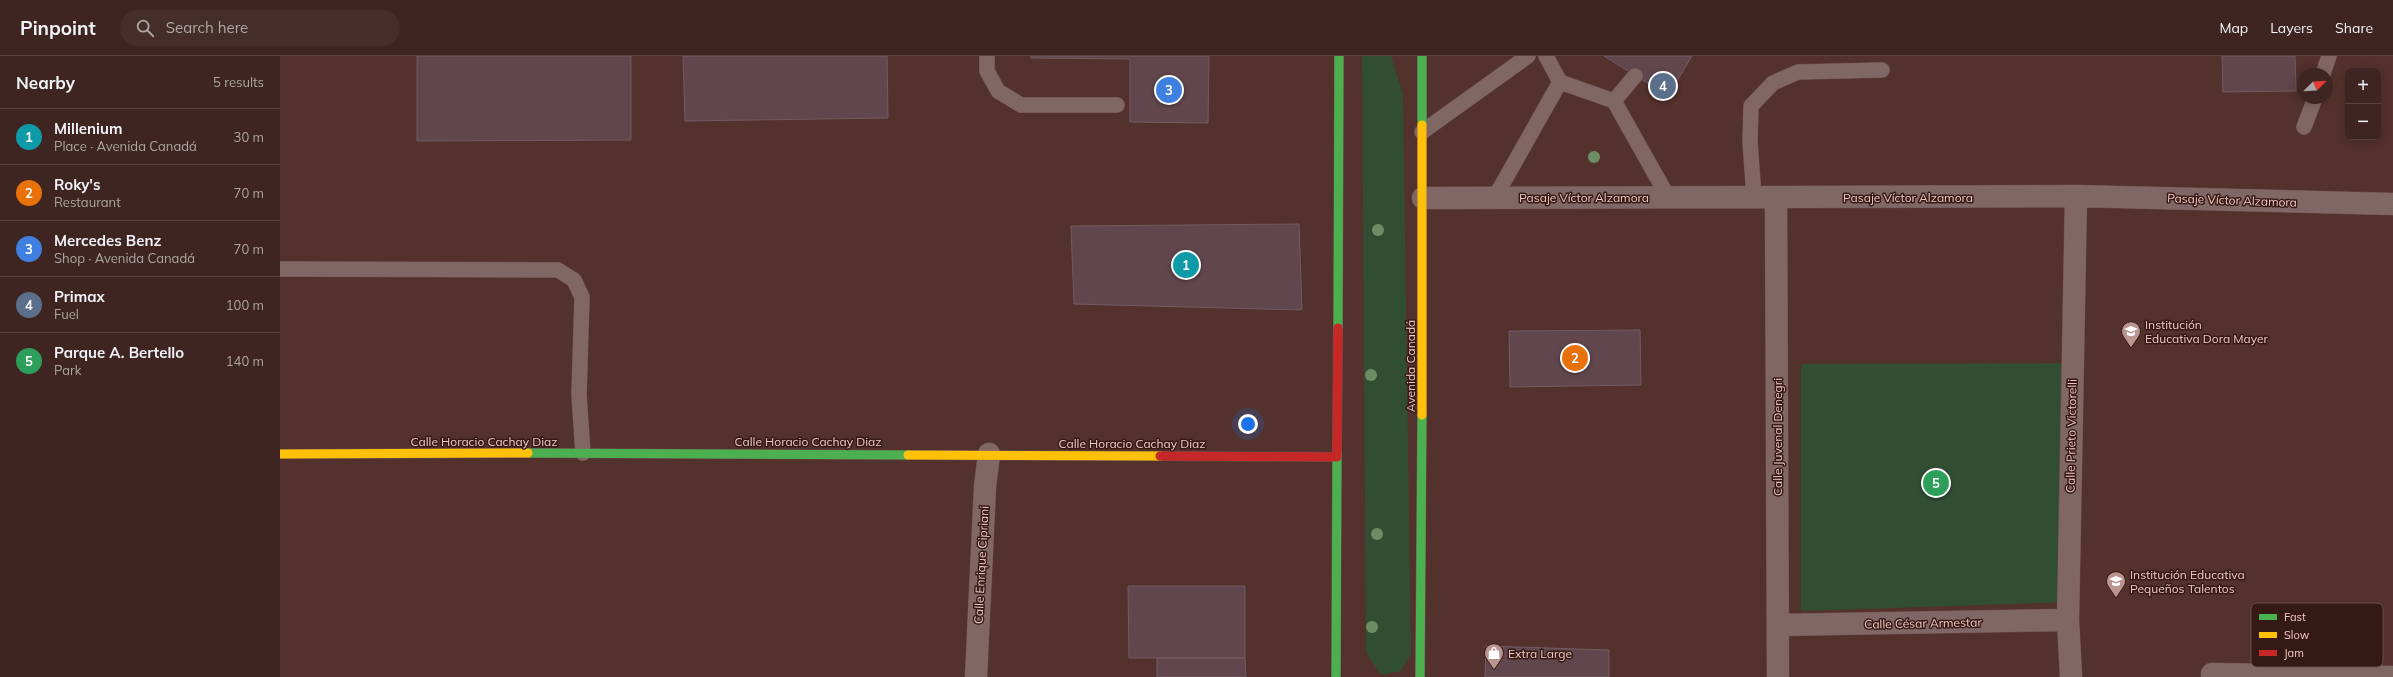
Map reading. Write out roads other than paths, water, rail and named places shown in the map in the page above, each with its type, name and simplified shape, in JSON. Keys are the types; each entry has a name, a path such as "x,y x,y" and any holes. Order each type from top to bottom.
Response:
{"main road":[{"path":"1336,677 1339,56"},
{"name":"Avenida Canadá","path":"1418,675 1423,198 1422,56"},
{"name":"Calle Horacio Cachay Diaz","path":"280,454 989,454 1337,457"},
{"path":"1336,663 1344,677"}],"street":[{"name":"Pasaje Víctor Alzamora","path":"1423,198 2076,196 2393,204"},
{"name":"Calle Prieto Victorelli","path":"2070,677 2068,620 2076,196"},
{"name":"Calle Juvenal Denegri","path":"1776,197 1778,677"},
{"name":"Calle Enrique Cipriani","path":"976,677 984,488 989,454"},
{"name":"Calle César Armestar","path":"1778,625 2068,620"},
{"path":"2212,674 2393,677"}],"lane":[{"path":"987,56 987,71 998,91 1022,105 1116,105"},
{"path":"1422,132 1528,56"},
{"path":"1546,56 1560,82 1614,101 1668,197"},
{"path":"2325,68 2329,56"},
{"path":"1754,197 1750,142 1751,106 1773,83 1798,72 1882,70"},
{"path":"1614,101 1635,76"},
{"path":"1495,197 1560,82"},
{"path":"2304,128 2312,104"},
{"path":"280,269 558,270 574,280 582,297 579,395 583,453"}],"place":[{"name":"Primax","path":"1663,86"},
{"name":"Mercedes Benz","path":"1169,90"},
{"name":"Millenium","path":"1186,265"},
{"name":"Institución Educativa Dora Mayer","path":"2131,348"},
{"name":"Roky's","path":"1575,358"},
{"name":"Parque A. Bertello","path":"1936,483"},
{"name":"Institución Educativa Pequeños Talentos","path":"2116,598"},
{"name":"Extra Large","path":"1494,670"}]}
